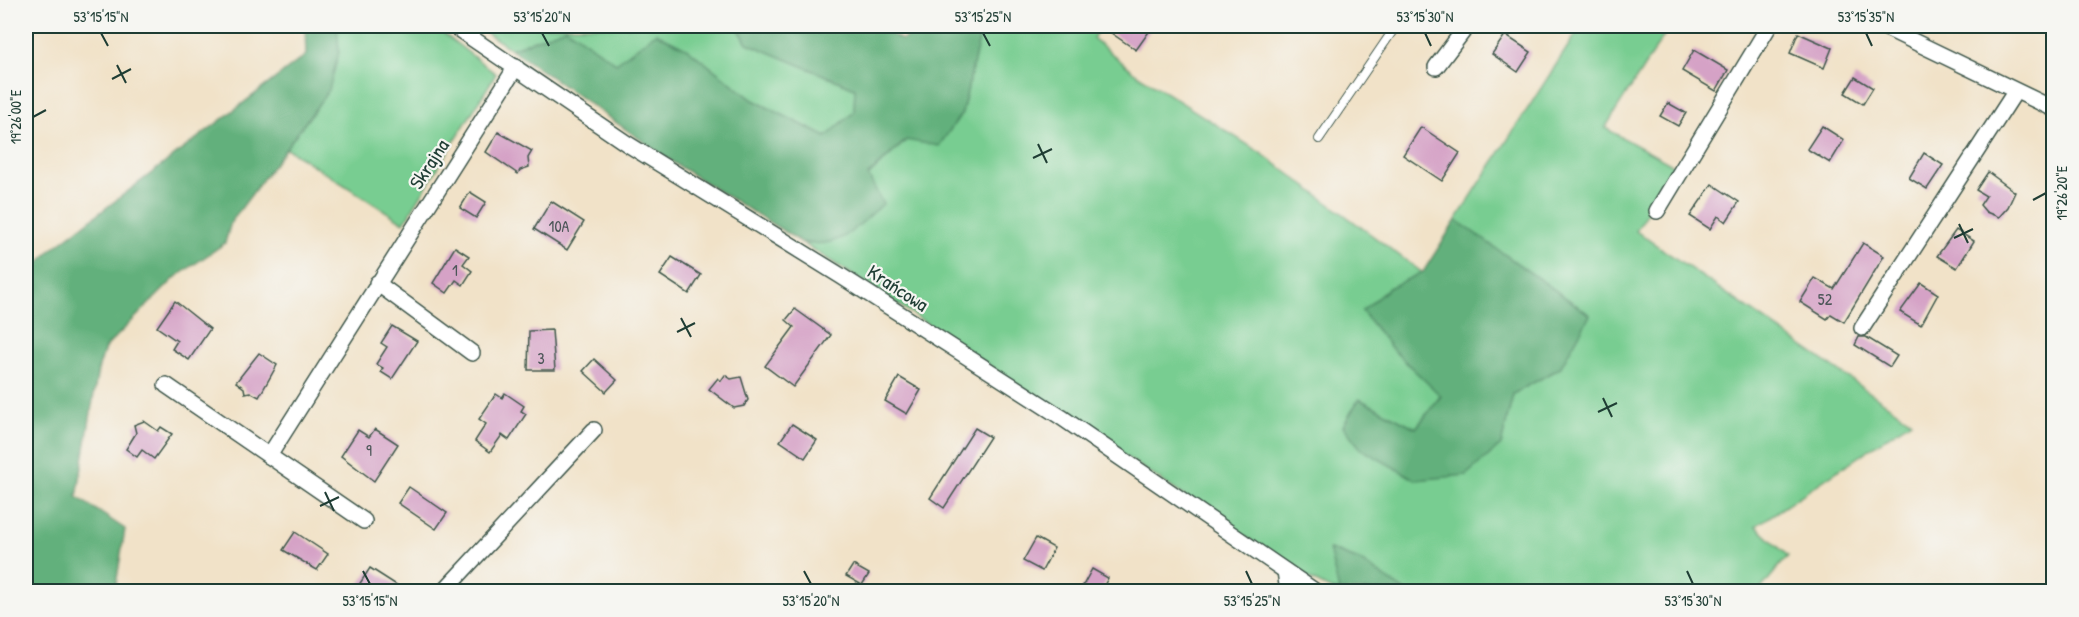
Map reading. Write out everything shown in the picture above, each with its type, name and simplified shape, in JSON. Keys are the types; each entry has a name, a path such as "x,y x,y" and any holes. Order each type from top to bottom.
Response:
{"street":[{"name":"Krańcowa","path":"454,26 626,143 1061,417 1316,591"},
{"path":"1436,67 1467,26"},
{"path":"1657,211 1769,26"},
{"path":"1882,26 2054,109"},
{"name":"Skrajna","path":"269,456 516,67"},
{"path":"1862,328 2015,92"},
{"path":"377,284 472,353"},
{"path":"166,385 364,521"},
{"path":"443,591 594,430"},
{"path":"1285,571 1288,591"}],"lane":[{"path":"1319,138 1396,26"}],"green space":[{"path":"305,26 337,26 339,52 329,90 231,222 225,243 176,277 105,348 98,370 77,497 125,529 115,591 26,591 26,277 51,250 306,55"},
{"path":"337,26 434,26 496,74 404,223 286,148 318,105 331,79 337,47"},
{"path":"476,26 737,26 747,43 855,88 854,112 826,137 753,100 686,48 616,63 566,28 511,49"},
{"path":"737,26 875,26 902,40 922,26 982,26 962,113 939,146 906,140 868,175 883,204 846,235 827,243 815,244 801,242 674,163 511,49 566,28 616,63 656,33 686,48 753,100 826,137 854,112 855,88 747,43"},
{"path":"982,26 1101,26 1093,38 1135,73 1261,153 1423,273 1389,288 1362,311 1393,350 1441,395 1416,428 1359,399 1344,426 1501,445 1513,394 1560,368 1590,315 1456,220 1581,26 1670,26 1605,128 1676,167 1636,231 1911,421 1756,526 1788,556 1759,591 1584,592 1578,587 1511,592 1405,591 1359,560 1330,549 1339,591 1334,591 1304,576 801,242 810,244 868,176 907,140 962,113"},
{"path":"1456,220 1590,315 1560,368 1513,394 1501,445 1466,475 1416,480 1361,449 1343,426 1359,399 1416,428 1441,396 1393,350 1362,311 1389,288 1423,272"},
{"path":"1329,549 1359,560 1405,591 1339,591"}],"building":[{"path":"1101,26 1153,26 1136,50"},
{"path":"1798,33 1832,48 1824,68 1790,53"},
{"path":"1505,35 1531,52 1518,72 1492,54"},
{"path":"1694,50 1728,70 1716,91 1682,71"},
{"path":"1855,77 1873,88 1863,104 1845,93"},
{"path":"1668,103 1686,113 1678,126 1660,116"},
{"path":"1822,126 1844,140 1830,163 1807,149"},
{"path":"1421,127 1460,153 1442,181 1403,155"},
{"path":"498,132 532,151 528,158 529,167 520,170 518,174 486,152"},
{"path":"1924,153 1943,165 1927,189 1909,178"},
{"path":"1988,172 2015,192 2008,207 1999,217 1986,212 1980,205 1986,196 1976,190"},
{"path":"1712,184 1739,202 1726,222 1718,216 1710,229 1690,216"},
{"path":"470,192 486,202 476,218 460,208"},
{"path":"551,201 584,222 567,250 534,229"},
{"path":"1956,230 1974,241 1957,268 1937,256"},
{"path":"1863,243 1884,256 1844,322 1831,314 1827,319 1800,302 1815,278 1834,289"},
{"path":"455,247 469,256 463,264 472,271 463,285 456,280 447,293 433,283"},
{"path":"672,257 701,275 689,294 660,275"},
{"path":"1921,283 1938,294 1921,325 1900,312"},
{"path":"175,301 210,329 189,360 172,349 177,341 157,327"},
{"path":"795,309 831,335 793,387 765,366 794,327 786,320"},
{"path":"392,326 417,341 392,379 381,372 383,368 376,364 387,347 381,343"},
{"path":"552,330 555,370 528,370 529,331"},
{"path":"1859,337 1866,337 1897,356 1890,367 1855,345"},
{"path":"259,353 277,365 259,397 250,392 245,393 244,388 236,382"},
{"path":"594,359 617,380 606,392 583,371"},
{"path":"725,375 731,379 741,377 748,400 744,406 734,408 709,389 718,378 721,381"},
{"path":"899,377 921,390 907,414 885,401"},
{"path":"505,393 524,406 521,411 526,414 509,440 502,435 490,452 475,441 486,424 479,419 496,394 502,398"},
{"path":"144,421 158,431 161,427 172,434 154,459 142,450 137,457 126,449 136,433 134,425"},
{"path":"792,424 817,440 805,458 780,441"},
{"path":"975,428 990,437 944,508 930,498"},
{"path":"375,429 398,444 374,481 341,456 358,430 369,437"},
{"path":"409,487 447,513 436,529 398,503"},
{"path":"295,532 328,554 317,570 283,550"},
{"path":"1036,538 1054,548 1042,571 1023,561"},
{"path":"853,565 869,574 862,585 846,576"},
{"path":"370,568 406,591 355,591"},
{"path":"1092,569 1108,578 1101,591 1080,591"}]}
